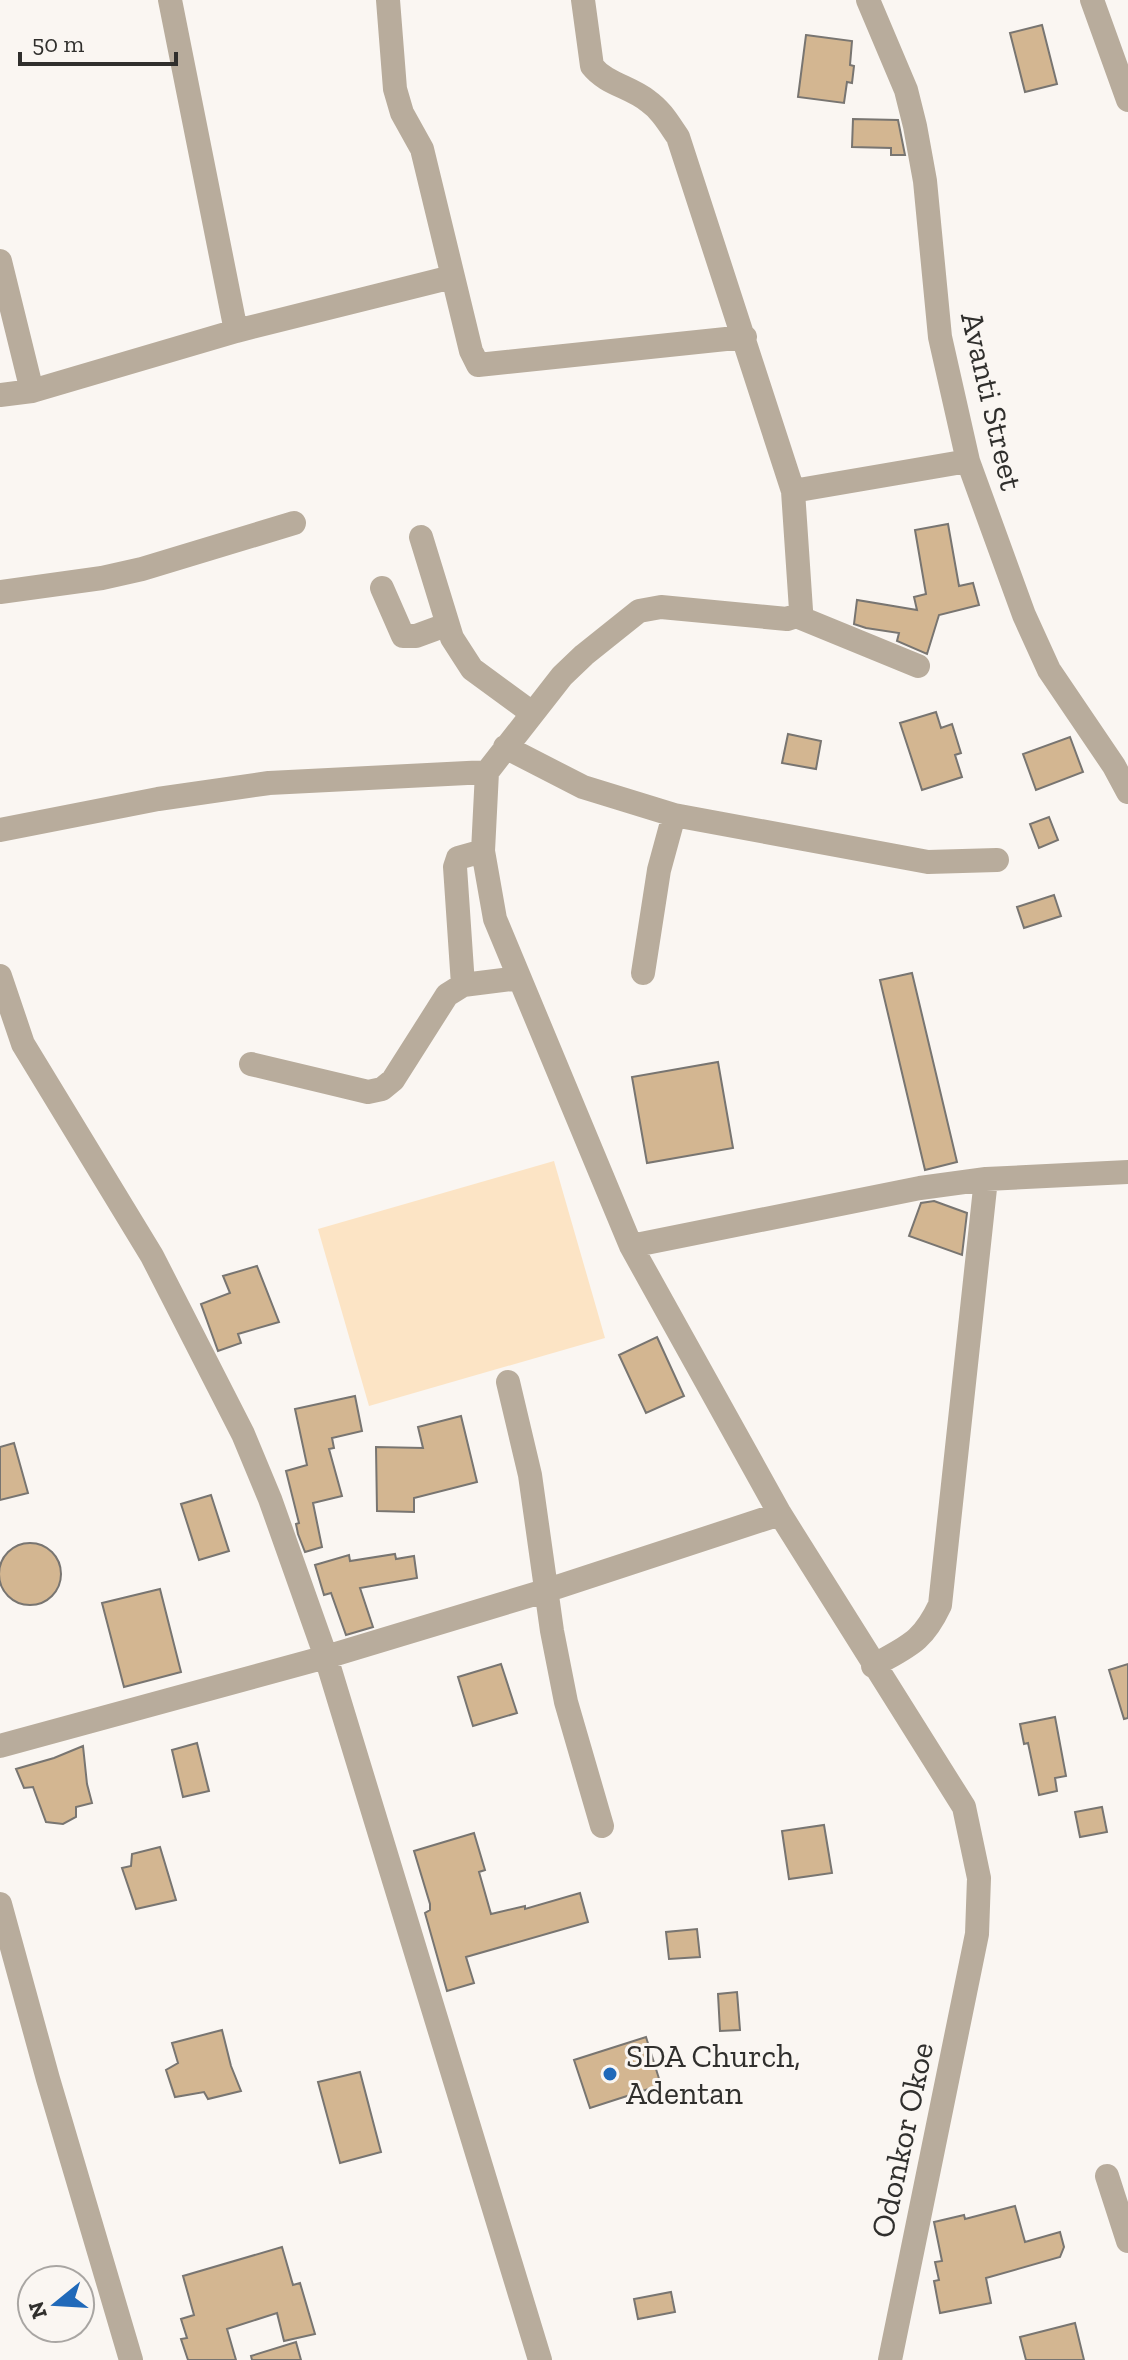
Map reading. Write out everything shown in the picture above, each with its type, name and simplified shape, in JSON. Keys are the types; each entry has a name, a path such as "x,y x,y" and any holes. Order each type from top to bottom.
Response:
{"street":[{"path":"170,0 236,331"},
{"path":"388,0 395,89 402,113 422,149 471,351 478,365 745,337"},
{"path":"0,830 158,799 269,783 487,772 562,676 639,611 661,607 787,619 801,610 793,491 678,137 662,113 647,100 598,74 592,66 583,0"},
{"name":"Avanti Street","path":"868,0 906,90 915,126 925,181 940,337 968,461 1024,615 1049,670 1128,792"},
{"path":"1092,0 1128,100"},
{"path":"0,261 32,391"},
{"path":"0,395 32,391 236,331 452,277"},
{"path":"793,491 968,461"},
{"path":"0,592 102,578 142,569 294,523"},
{"path":"421,537 446,625 472,669 532,713"},
{"path":"382,588 403,636 416,636 446,625"},
{"path":"796,616 918,666"},
{"path":"505,747 583,787 674,815 928,862 997,860"},
{"name":"Odonkor Okoe","path":"487,772 483,851 495,919 631,1246 780,1514 964,1807 979,1878 977,1934 890,2360"},
{"path":"643,973 659,870 674,815"},
{"path":"463,985 455,867 458,858 483,851"},
{"path":"0,976 11,1047 152,1256 243,1434 270,1499 326,1657 540,2360"},
{"path":"251,1064 368,1092 382,1089 393,1080 447,995 463,985 519,978"},
{"path":"631,1246 920,1188 986,1179 1128,1172"},
{"path":"873,1666 918,1641 930,1626 940,1605 986,1179"},
{"path":"508,1382 530,1475 552,1631 566,1702 602,1826"},
{"path":"0,1746 326,1657 548,1590 780,1514"},
{"path":"0,1904 131,2360"},
{"path":"1107,2176 1128,2241"}],"shaded area":[{"path":"554,1161 605,1338 369,1406 318,1229"}],"building":[{"path":"1042,25 1057,84 1025,92 1010,33"},
{"path":"806,35 852,41 852,83 847,82 844,103 798,97"},
{"path":"853,119 898,120 905,155 891,155 891,148 852,147"},
{"path":"948,524 959,586 973,583 979,605 939,615 927,654 897,641 899,633 854,624 857,600 917,610 914,597 926,594 915,530"},
{"path":"936,712 941,728 952,724 961,753 955,755 962,777 922,790 900,723"},
{"path":"788,734 821,741 816,769 782,763"},
{"path":"1070,737 1083,772 1036,790 1023,754"},
{"path":"1049,817 1058,840 1039,848 1030,824"},
{"path":"1054,895 1061,916 1024,928 1017,907"},
{"path":"912,973 957,1162 925,1170 880,980"},
{"path":"718,1062 733,1148 647,1163 632,1077"},
{"path":"934,1201 967,1213 962,1255 909,1236 921,1203"},
{"path":"257,1266 279,1322 238,1334 241,1343 218,1351 201,1304 230,1293 223,1276"},
{"path":"657,1337 684,1396 646,1413 619,1355"},
{"path":"355,1396 362,1431 332,1438 334,1448 329,1449 342,1496 313,1503 322,1547 305,1552 298,1534 296,1524 299,1523 286,1471 307,1465 295,1409"},
{"path":"461,1416 477,1482 414,1498 414,1512 377,1511 376,1447 423,1448 418,1427"},
{"path":"14,1443 28,1493 0,1500 0,1447"},
{"path":"211,1495 229,1551 199,1560 181,1504"},
{"path":"24,1543 36,1543 52,1552 59,1562 59,1586 52,1596 36,1605 24,1605 4,1591 -1,1580 -1,1568 13,1548"},
{"path":"395,1554 396,1559 414,1556 417,1578 360,1588 373,1627 346,1635 331,1593 324,1595 315,1565 349,1555 350,1561"},
{"path":"160,1589 181,1672 124,1687 102,1603"},
{"path":"501,1664 517,1713 473,1726 458,1677"},
{"path":"1128,1664 1128,1718 1124,1719 1109,1670"},
{"path":"1055,1717 1066,1776 1055,1778 1057,1791 1039,1795 1028,1743 1024,1744 1020,1724"},
{"path":"197,1743 209,1791 183,1797 172,1750"},
{"path":"83,1746 92,1803 76,1807 76,1817 63,1824 46,1822 33,1787 24,1788 16,1769"},
{"path":"1102,1807 1107,1832 1080,1837 1075,1812"},
{"path":"824,1825 832,1873 789,1879 782,1831"},
{"path":"474,1833 485,1870 479,1872 491,1914 525,1906 525,1909 580,1893 588,1922 466,1957 474,1983 447,1991 425,1913 430,1910 430,1904 414,1851"},
{"path":"160,1847 176,1900 136,1909 122,1868 131,1866 132,1854"},
{"path":"697,1929 700,1957 669,1959 666,1932"},
{"path":"737,1992 740,2030 720,2031 718,1994"},
{"path":"222,2030 241,2091 208,2099 204,2092 175,2097 166,2070 178,2063 172,2043"},
{"path":"646,2037 661,2085 590,2108 574,2060"},
{"path":"360,2072 381,2152 340,2163 318,2082"},
{"path":"1015,2206 1025,2242 1060,2232 1064,2247 1060,2257 986,2278 991,2303 940,2313 934,2281 939,2280 935,2262 942,2261 934,2222 964,2215 965,2219"},
{"path":"282,2247 293,2285 300,2283 315,2334 284,2341 277,2313 227,2329 236,2360 188,2360 181,2339 187,2338 181,2319 194,2315 183,2276"},
{"path":"671,2292 675,2312 638,2319 634,2299"},
{"path":"1075,2323 1084,2360 1026,2360 1020,2337"},
{"path":"296,2342 301,2360 252,2360 251,2356"}],"place":[{"name":"SDA Church, Adentan","path":"610,2074"}]}
